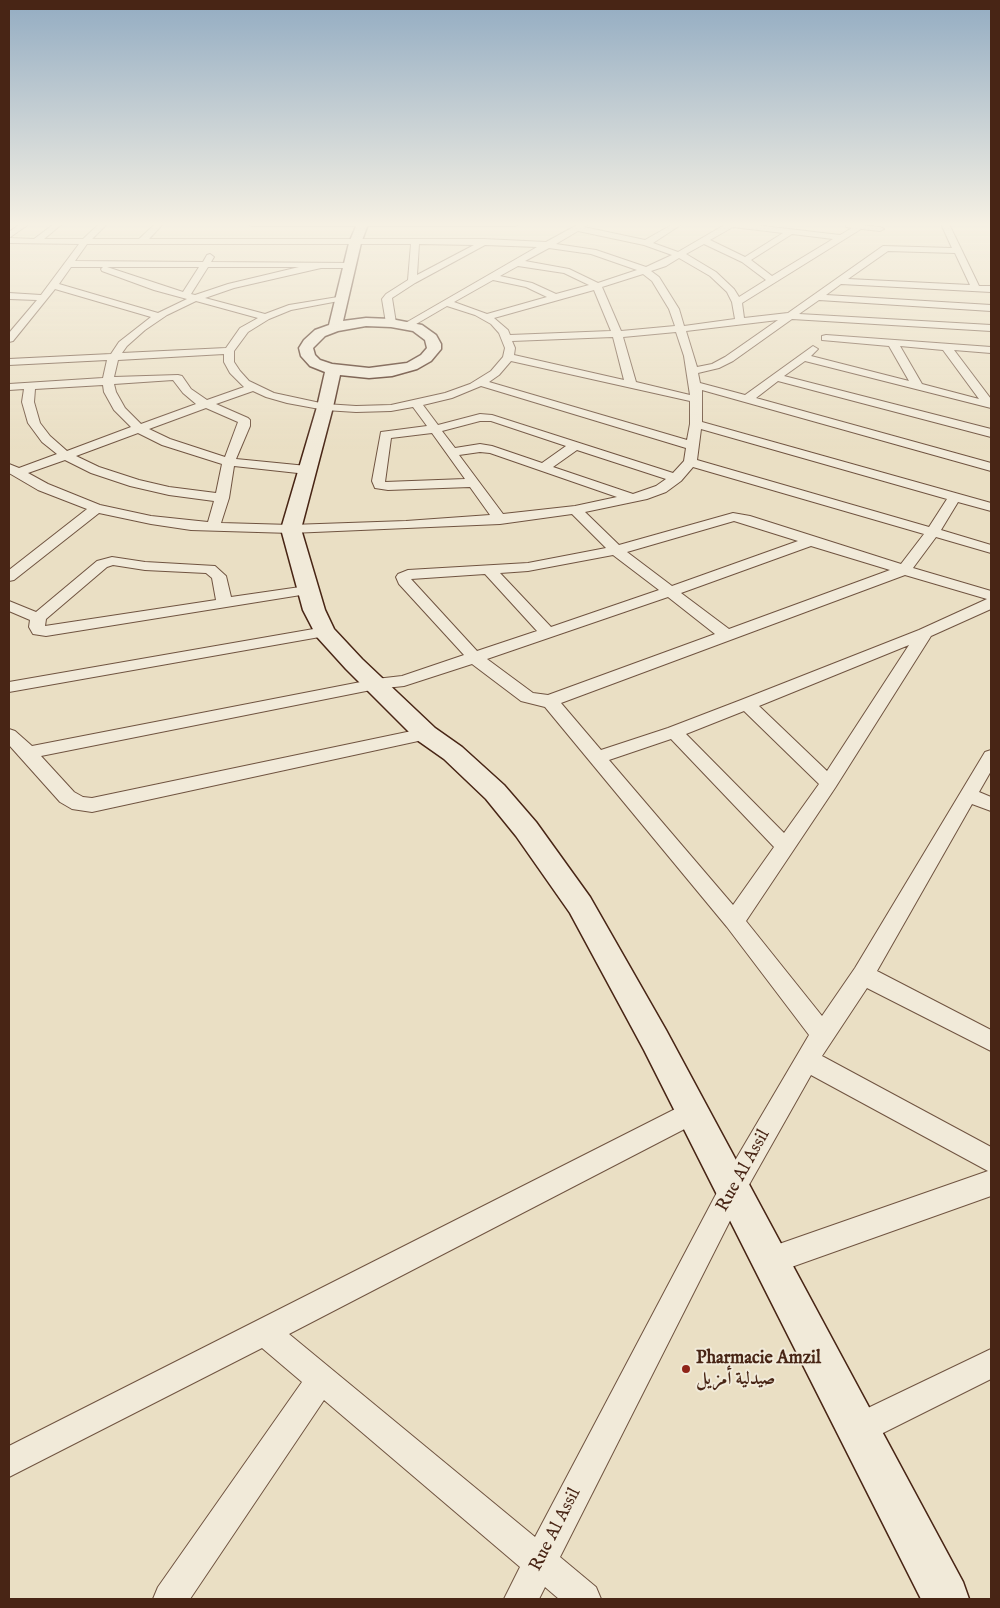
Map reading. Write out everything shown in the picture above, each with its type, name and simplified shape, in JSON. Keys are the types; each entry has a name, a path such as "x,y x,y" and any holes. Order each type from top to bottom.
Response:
{"street":[{"path":"9,339 23,317 43,299"},
{"path":"98,299 158,316"},
{"path":"187,299 158,316 131,336 114,357 109,370 108,382 110,392 117,406 140,429 175,446 229,461 258,466 307,470"},
{"path":"199,299 266,317"},
{"path":"335,299 301,305 266,317 244,330 229,351 229,362 234,373 252,387 291,401 325,407 365,409 417,404 448,396 481,383 495,373 508,357 510,348 508,338 500,327 486,317 448,303"},
{"path":"335,327 341,299"},
{"path":"387,299 392,323"},
{"path":"407,325 455,299"},
{"path":"486,317 552,299"},
{"path":"602,299 617,334 631,385"},
{"path":"13,471 43,487 96,508 165,523 213,527 291,529 500,520 575,510 633,498 654,492 676,478 690,462 696,424 695,385 681,329 667,299"},
{"path":"735,299 737,302 740,322"},
{"path":"737,302 742,299"},
{"path":"693,371 715,366 729,359 812,299"},
{"path":"848,299 991,308"},
{"path":"508,338 617,334 681,329 787,316 991,328"},
{"path":"748,399 778,378 848,320"},
{"path":"366,322 407,325 426,333 433,341 434,346 432,352 422,361 406,368 377,373 354,373 333,370 315,363 308,356 306,350 308,342 335,327 366,322"},
{"path":"826,338 991,350"},
{"path":"893,344 916,385"},
{"path":"947,348 991,405"},
{"path":"9,362 229,351"},
{"path":"508,357 695,399"},
{"path":"803,357 991,405"},
{"path":"333,370 325,407 291,529 314,610 325,632 376,684 426,734 453,752 495,792 526,829 580,905 618,971 946,1599"},
{"path":"9,387 177,378 190,394 205,405 245,422 229,461 222,498 213,527"},
{"path":"778,378 991,433"},
{"path":"481,383 692,446"},
{"path":"695,385 991,466"},
{"path":"30,386 28,402 34,423 46,439 65,455 95,470 135,483 169,491 222,498"},
{"path":"13,471 140,429 252,387"},
{"path":"417,404 500,520"},
{"path":"474,483 388,486 378,483 386,434 435,429 480,417 488,417 676,478"},
{"path":"696,424 991,507"},
{"path":"543,468 575,445"},
{"path":"451,452 485,448 633,498"},
{"path":"690,462 991,549"},
{"path":"955,497 904,570 550,701 539,701 527,697 474,657 404,581 403,577 408,574 528,567 616,550 680,534 733,516 904,570 991,596"},
{"path":"9,577 96,508"},
{"path":"575,510 616,550 726,635"},
{"path":"28,753 376,684 404,681 669,592 811,541"},
{"path":"224,602 219,576 210,569 145,566 112,561 102,564 38,618 37,628 46,631 307,590"},
{"path":"488,569 547,632"},
{"path":"598,757 674,732 747,704 925,633 991,603"},
{"path":"9,606 38,618"},
{"path":"9,687 325,632"},
{"path":"734,921 828,783 925,633"},
{"path":"550,701 734,921 822,1034"},
{"path":"747,704 828,783"},
{"path":"674,732 784,846"},
{"path":"9,735 28,753 67,797 79,804 92,805 426,734"},
{"name":"Rue Al Assil","path":"521,1599 732,1190 822,1034 863,975 970,796 991,756"},
{"path":"970,796 991,804"},
{"path":"863,975 991,1041"},
{"path":"807,1060 991,1160"},
{"path":"9,1462 691,1113"},
{"path":"769,1261 991,1183"},
{"path":"264,1332 584,1599"},
{"path":"858,1429 991,1364"},
{"path":"170,1599 321,1379"}],"place":[{"name":"Pharmacie Amzil صيدلية أمزيل","path":"686,1369"}]}
